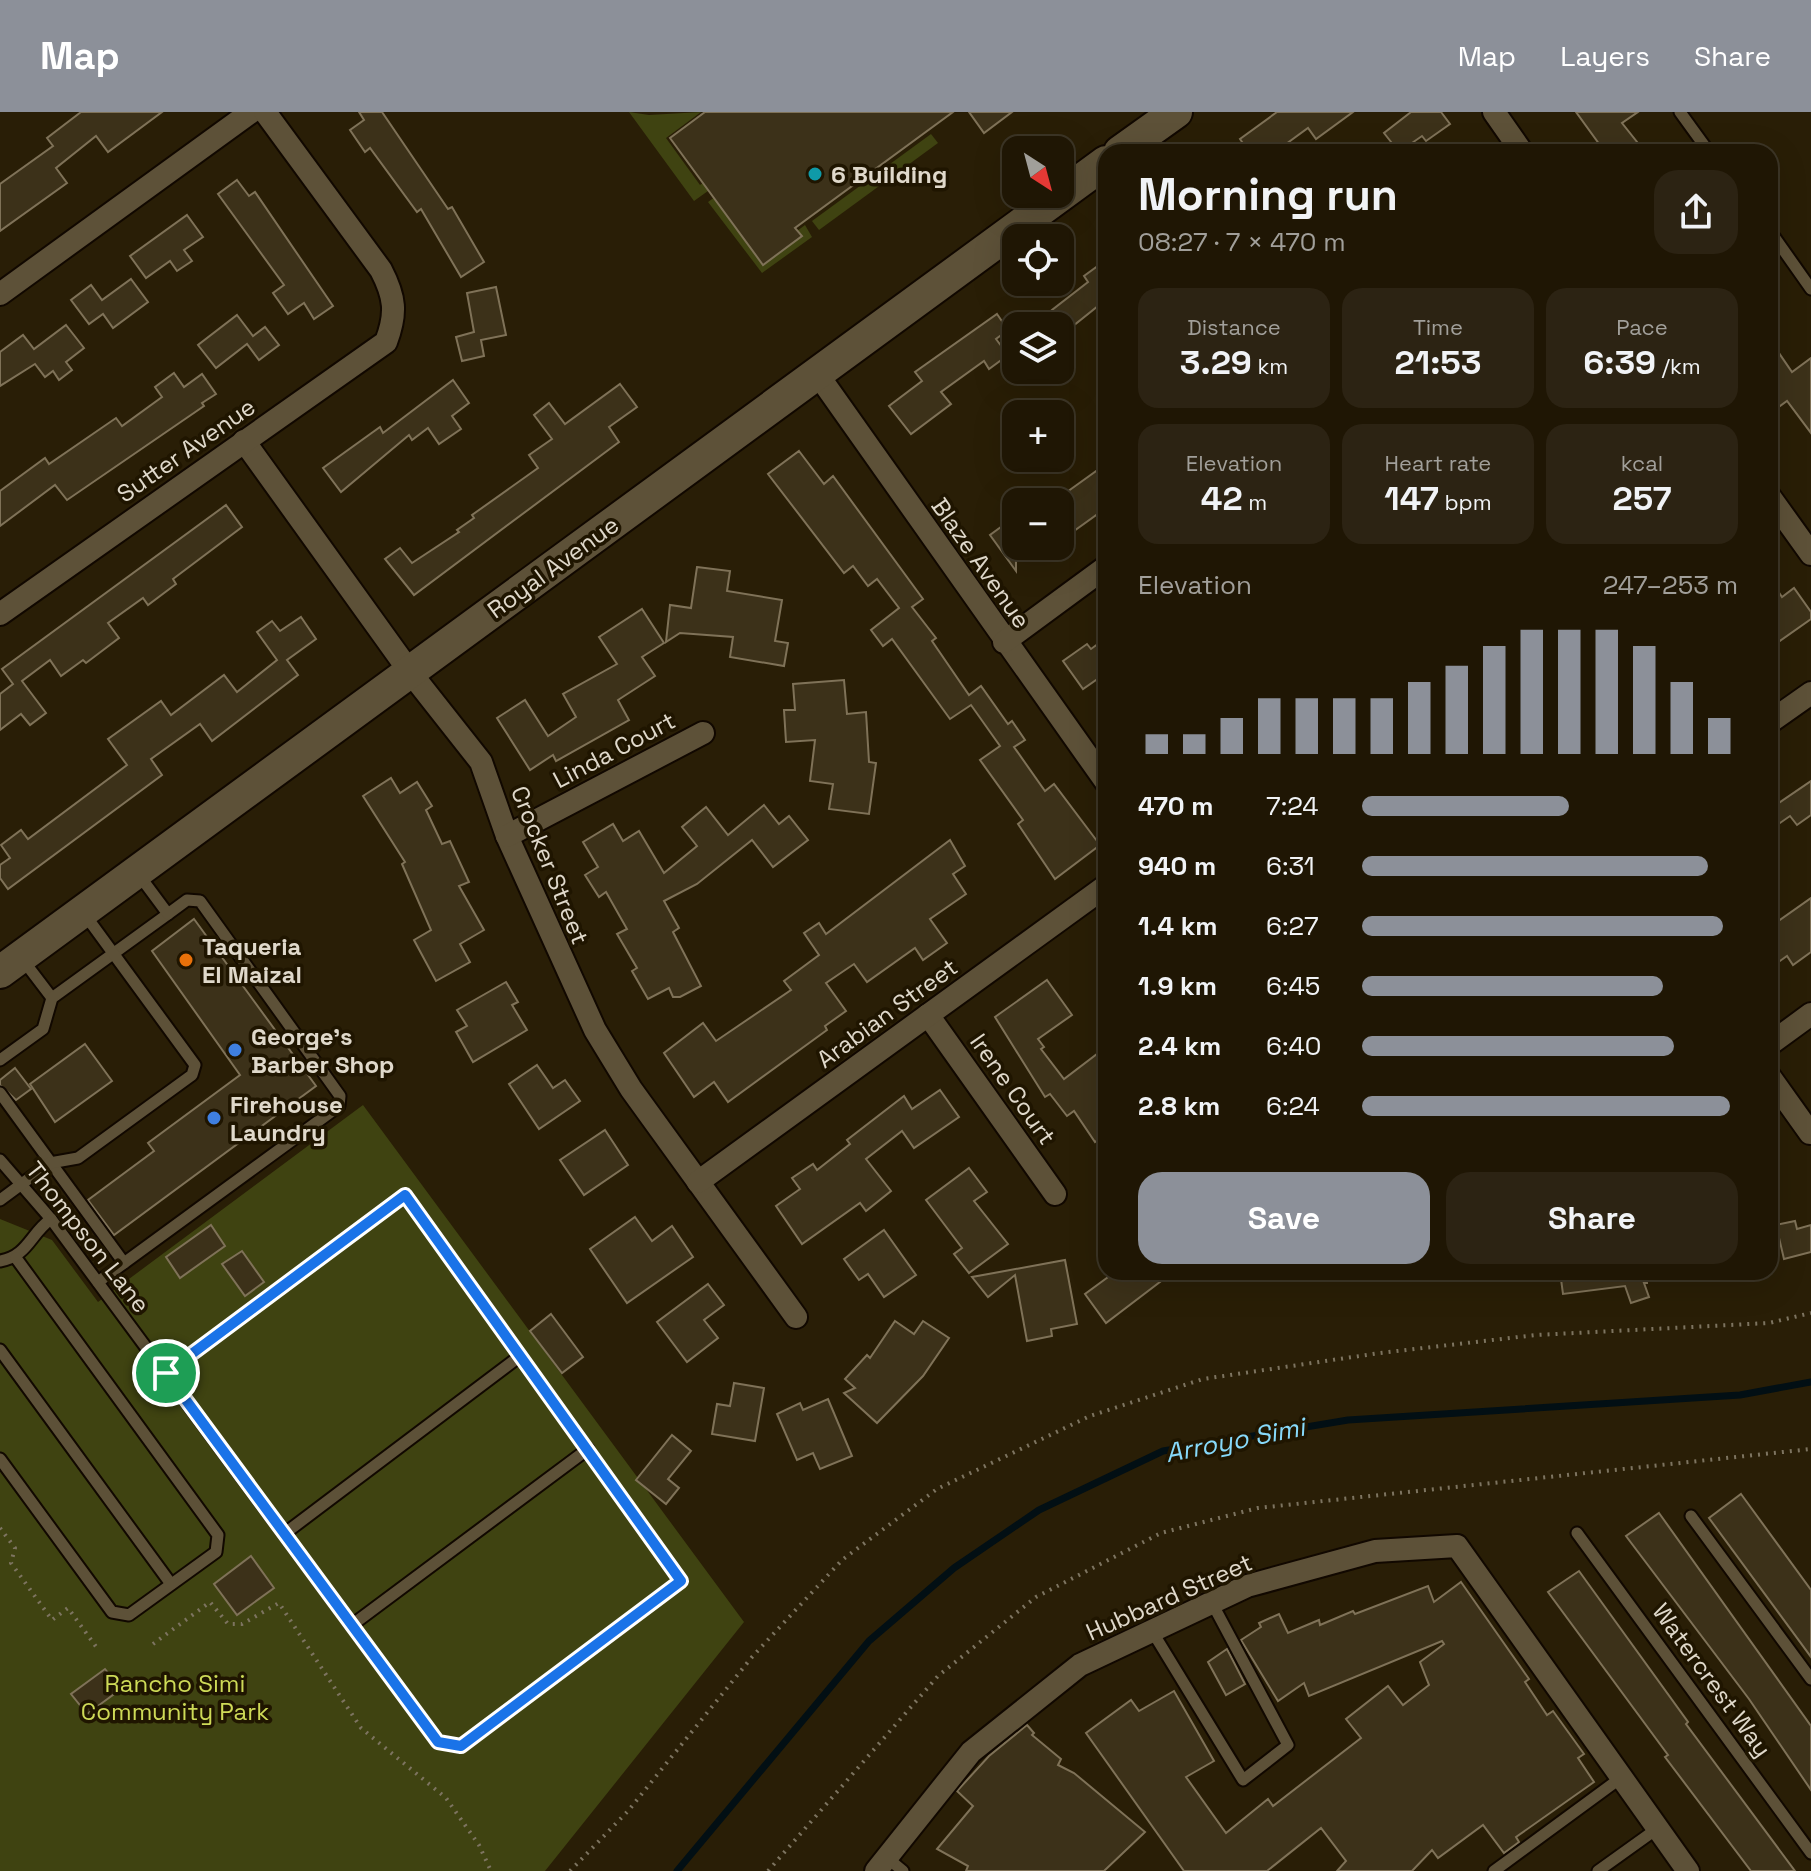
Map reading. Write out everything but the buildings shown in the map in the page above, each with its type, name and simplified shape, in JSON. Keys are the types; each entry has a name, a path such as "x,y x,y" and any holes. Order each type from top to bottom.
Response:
{"main road":[{"path":"1131,144 1176,112"},
{"name":"Royal Avenue","path":"10,964 1098,168"}],"street":[{"path":"0,294 251,112"},
{"name":"Sutter Avenue","path":"0,614 386,342 393,322 395,297 381,270 265,112"},
{"path":"1494,112 1516,144"},
{"name":"Blaze Avenue","path":"816,372 1098,771"},
{"name":"Crocker Street","path":"244,441 410,672 481,762 507,836 595,1030 631,1089 796,1317"},
{"path":"1778,508 1811,554"},
{"path":"1004,642 1098,573"},
{"path":"1778,716 1811,693"},
{"name":"Linda Court","path":"507,836 703,733"},
{"name":"Arabian Street","path":"698,1182 1098,892"},
{"path":"1778,1038 1811,1014"},
{"name":"Irene Court","path":"928,1015 1055,1194"},
{"path":"1778,1088 1810,1133"},
{"name":"Hubbard Street","path":"888,1866 971,1752 1080,1665 1247,1586 1375,1551 1457,1546 1688,1871"}],"lane":[{"path":"1680,112 1703,144"},
{"path":"1778,242 1811,289"},
{"path":"136,871 168,914"},
{"path":"0,1060 43,1029 52,998 187,900 200,901 340,1096 339,1106 98,1282"},
{"path":"0,1200 50,1163 78,1158 192,1075 195,1065 83,911"},
{"path":"10,964 52,998"},
{"path":"0,1093 124,1263"},
{"name":"Thompson Lane","path":"0,1160 19,1186 51,1219 438,1742 461,1746 681,1581 588,1449"},
{"path":"166,1373 405,1195 588,1449 352,1625"},
{"path":"0,1261 16,1258 26,1250 39,1227 51,1219"},
{"path":"0,1459 112,1612 129,1615 216,1552 218,1535 16,1258"},
{"path":"0,1350 171,1584"},
{"path":"284,1534 520,1356"},
{"path":"1691,1516 1811,1679"},
{"name":"Watercrest Way","path":"1577,1533 1811,1853"},
{"path":"1152,1631 1243,1780 1288,1745 1212,1603"},
{"path":"1494,1871 1622,1777"},
{"path":"1598,1871 1658,1828"}],"path":[{"path":"570,1871 628,1811 752,1657 842,1560 937,1489 1090,1416 1203,1379 1380,1353 1536,1335 1769,1323 1811,1313"},
{"path":"0,1528 15,1548 11,1563 52,1620 68,1608 97,1648"},
{"path":"153,1644 210,1602 228,1624 242,1624 279,1603 361,1728 446,1798 479,1845 491,1871"}],"green space":[{"path":"629,112 649,115 701,112 666,138 700,185 735,160 740,168 694,201"},
{"path":"931,134 938,143 819,230 812,221"},
{"path":"748,173 797,231 805,225 812,237 762,273 708,202"},
{"name":"Rancho Simi Community Park","path":"363,1105 744,1622 545,1871 0,1871 0,1219 52,1240 98,1302"}],"waterway":[{"name":"Arroyo Simi","path":"677,1871 869,1641 954,1568 1039,1510 1163,1451 1348,1420 1740,1395 1811,1382"}],"place":[{"name":"6 Building","path":"815,174"},
{"name":"Taqueria El Maizal","path":"186,960"},
{"name":"George's Barber Shop","path":"235,1050"},
{"name":"Firehouse Laundry","path":"214,1118"}],"route":[{"path":"405,1195 681,1581 461,1746 438,1742 166,1373 405,1195"}]}
